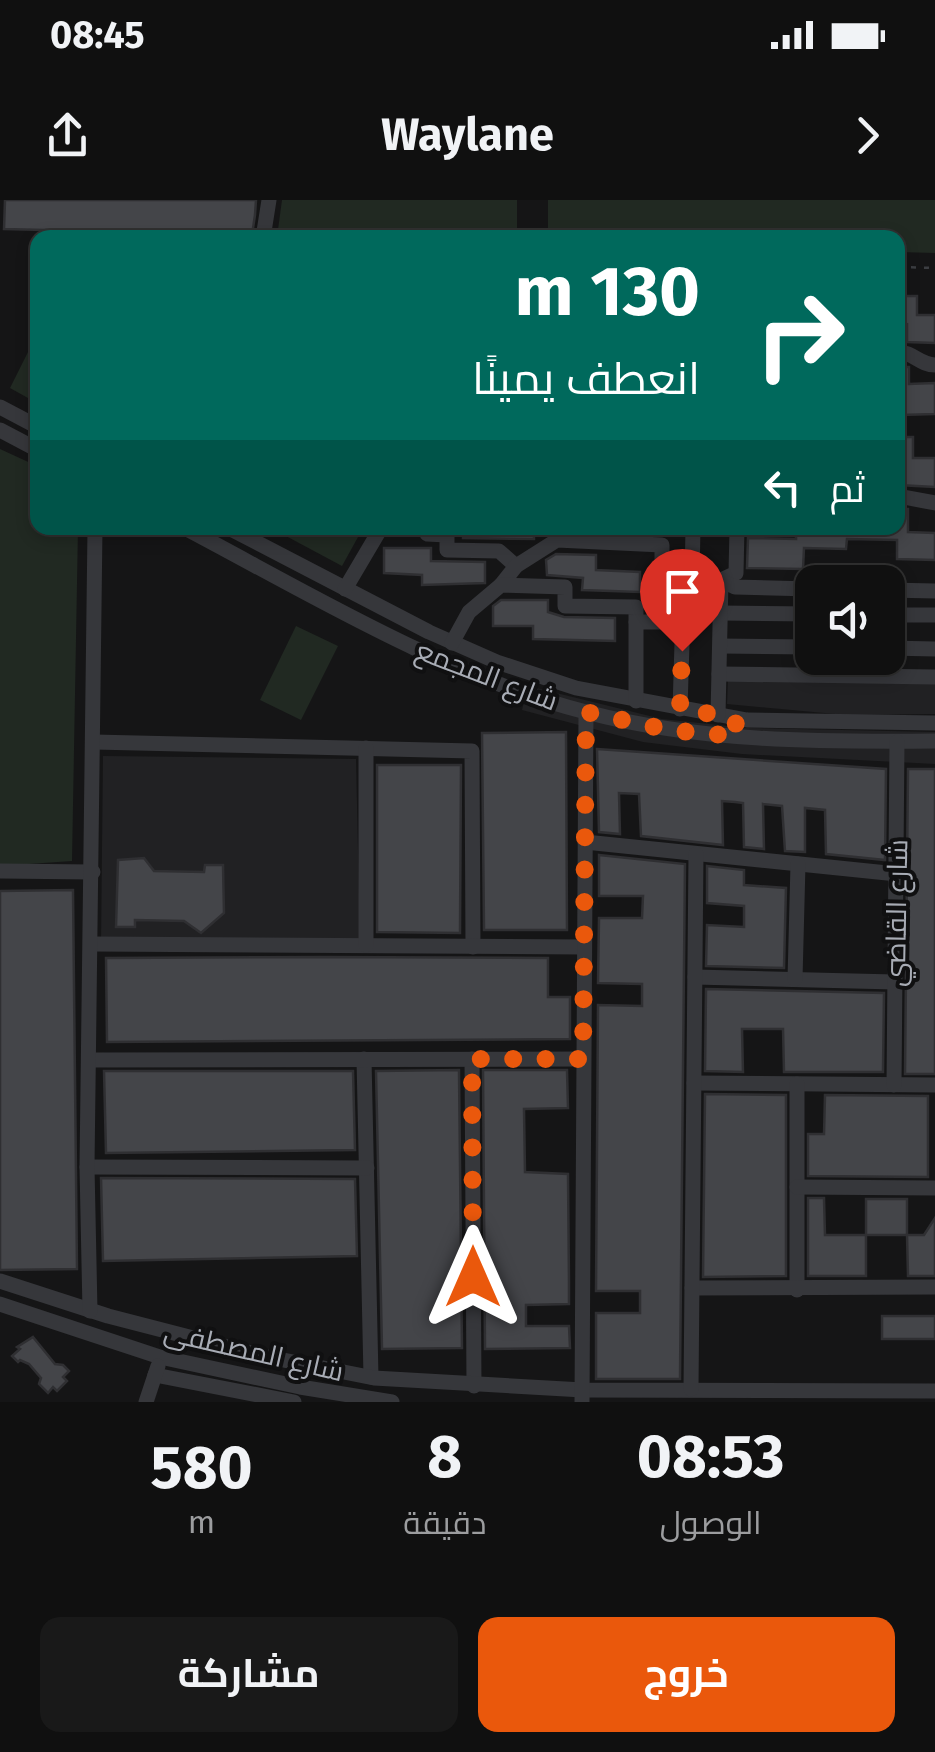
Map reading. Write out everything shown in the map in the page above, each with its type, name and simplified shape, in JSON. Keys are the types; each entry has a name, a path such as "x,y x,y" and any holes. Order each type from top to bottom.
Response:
{"street":[{"path":"264,230 269,200"},
{"path":"905,352 935,365"},
{"path":"0,407 30,423"},
{"path":"0,430 30,446"},
{"path":"905,497 935,503"},
{"path":"90,1311 87,1167 95,535"},
{"name":"شارع المجمع","path":"197,535 418,651 501,685 586,712 669,730 729,737 898,742 935,739"},
{"name":"شارع المجمع","path":"242,535 452,643 549,680 725,717 935,723"},
{"path":"346,589 377,535"},
{"path":"447,535 446,550 499,552 516,566"},
{"path":"662,535 662,571 721,580 735,588 795,589"},
{"path":"680,708 683,622 692,535"},
{"path":"721,580 736,573 737,535"},
{"path":"452,643 469,612 501,586 516,566 557,540 662,545"},
{"path":"721,580 719,674 725,717 740,730 729,737"},
{"path":"501,586 565,586 565,606 636,607 636,701"},
{"path":"905,590 935,590"},
{"path":"720,612 795,614"},
{"path":"905,615 935,615"},
{"path":"636,622 683,622"},
{"path":"720,646 795,647"},
{"path":"905,648 935,649"},
{"path":"719,674 935,677"},
{"path":"583,1396 586,712"},
{"path":"764,719 754,728 764,739"},
{"path":"94,742 472,751 472,947"},
{"name":"شارع القاضي","path":"894,1085 898,742"},
{"path":"366,748 366,945"},
{"path":"584,842 897,874"},
{"path":"691,1389 696,854"},
{"path":"795,980 798,864"},
{"path":"0,871 93,872"},
{"path":"92,944 584,947"},
{"path":"695,977 895,982"},
{"path":"364,1059 371,1378"},
{"path":"472,1059 474,1386"},
{"path":"89,1060 583,1059"},
{"path":"694,1082 935,1085"},
{"path":"797,1084 797,1290"},
{"path":"87,1167 366,1168"},
{"path":"797,1187 935,1188"},
{"name":"شارع المصطفى","path":"0,1281 90,1311 262,1356 371,1378 583,1396 691,1389 935,1391"},
{"path":"692,1288 935,1288"},
{"name":"شارع المصطفى","path":"0,1304 160,1357 389,1402"},
{"path":"260,1379 262,1356"},
{"path":"146,1402 160,1357"},
{"path":"156,1375 294,1402"}],"path":[{"path":"905,267 935,268"}],"shaded area":[{"path":"282,200 517,200 517,230 278,230"},
{"path":"548,200 935,200 935,253 905,252 905,230 548,230"},
{"path":"30,348 30,399 10,388"},
{"path":"0,449 30,463 30,535 78,535 72,861 0,866"},
{"path":"284,535 359,535 342,566"},
{"path":"296,626 338,646 301,720 260,700"},
{"path":"728,680 935,684 935,714 846,715 727,704"},
{"path":"528,686 662,719 747,728 935,732 935,764 742,754 643,742 522,710"},
{"path":"103,756 356,759 360,942 101,943"}],"building":[{"path":"5,200 256,200 253,230 4,229"},
{"path":"905,296 917,296 917,315 935,315 935,343 907,342"},
{"path":"905,367 909,367 909,384 935,383 935,414 905,415"},
{"path":"905,437 913,437 913,458 935,458 935,487 905,485"},
{"path":"908,509 908,532 935,533 935,560 897,559 897,540 847,539 846,549 804,548 803,565 795,565 795,569 747,568 748,538 905,535"},
{"path":"463,535 534,535 534,539"},
{"path":"384,548 431,548 431,561 485,562 485,583 422,585 422,575 384,573"},
{"path":"556,554 596,555 596,570 640,572 640,592 582,590 583,578 547,575 546,560"},
{"path":"501,600 548,600 548,612 564,617 615,618 615,641 533,639 533,626 493,626 493,606"},
{"path":"566,732 567,930 484,930 482,733"},
{"path":"597,749 886,769 885,860 826,854 825,810 805,808 805,852 785,851 782,806 763,804 764,849 744,847 743,803 735,802 722,801 723,845 641,836 639,794 619,793 620,834 599,832"},
{"path":"377,765 461,765 460,933 377,932"},
{"path":"908,769 935,769 935,1074 905,1074"},
{"path":"599,855 685,864 680,1379 596,1379 596,1313 640,1313 640,1291 596,1291 598,1005 642,1006 642,984 598,983 599,918 642,918 643,896 599,896"},
{"path":"144,858 154,871 204,872 205,865 223,865 224,913 201,933 184,921 135,920 135,927 116,927 118,860"},
{"path":"707,866 744,870 744,885 786,888 784,968 706,966 707,925 744,927 744,906 707,903"},
{"path":"73,890 77,1269 0,1270 0,891"},
{"path":"106,958 548,958 548,997 570,997 570,1039 107,1042"},
{"path":"706,989 884,993 883,1072 784,1072 783,1029 742,1029 743,1072 705,1071"},
{"path":"459,1070 462,1348 382,1349 376,1071"},
{"path":"483,1070 567,1070 568,1108 524,1109 525,1172 568,1174 569,1304 526,1305 526,1326 569,1326 570,1348 485,1349"},
{"path":"104,1071 353,1071 355,1150 106,1153"},
{"path":"705,1094 786,1095 786,1276 703,1277"},
{"path":"825,1095 928,1096 928,1177 808,1176 808,1134 824,1134"},
{"path":"101,1178 355,1179 357,1256 103,1261"},
{"path":"808,1198 824,1198 825,1235 866,1235 866,1276 808,1276"},
{"path":"866,1199 907,1199 907,1235 866,1235"},
{"path":"935,1218 935,1276 908,1276 907,1235 924,1235"},
{"path":"882,1316 935,1316 935,1339 882,1339"},
{"path":"33,1337 55,1364 69,1371 63,1377 67,1381 57,1391 53,1387 48,1393 29,1364 12,1356 20,1349 17,1347"}],"route":[{"path":"473,1277 472,1059 583,1059 586,712 711,736 734,736 740,730 732,718 680,708 682,651"}]}
